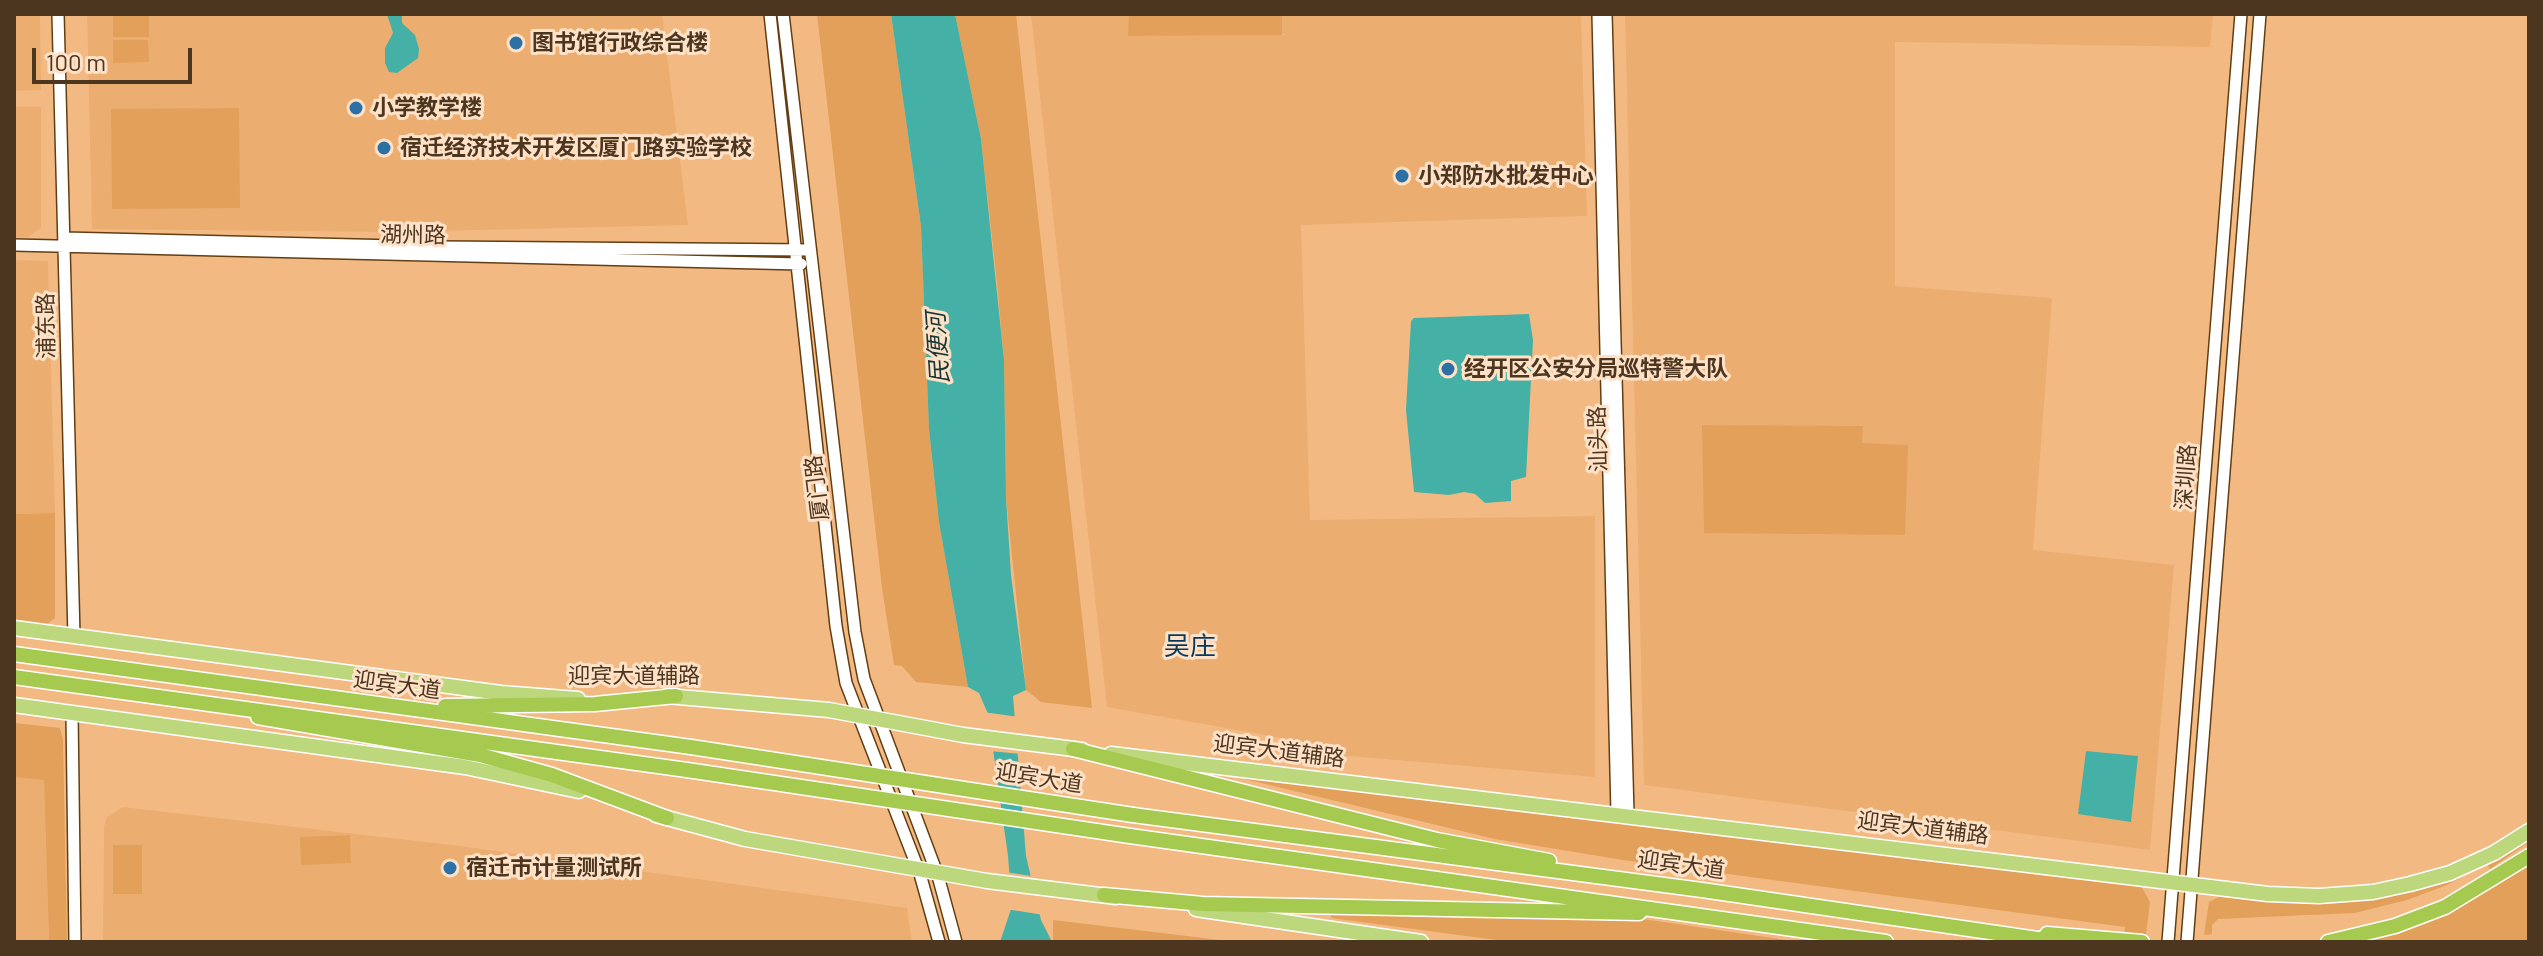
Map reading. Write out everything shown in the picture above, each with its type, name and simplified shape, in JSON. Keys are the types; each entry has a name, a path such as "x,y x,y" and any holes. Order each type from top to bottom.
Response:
{"highway":[{"name":"迎宾大道","path":"14,654 691,747 1133,815 1702,890 2058,942"},
{"name":"迎宾大道","path":"14,677 1886,942"},
{"path":"384,705 546,705 676,696"},
{"path":"207,702 284,724 444,746 480,755 552,775 667,818"},
{"path":"1073,749 1437,840 1702,890"},
{"path":"2328,942 2395,926 2445,907 2529,856"},
{"path":"1104,895 1203,904 1718,916"},
{"path":"1929,923 2142,942"}],"main road":[{"name":"迎宾大道辅路","path":"14,628 501,693 585,699 676,696 858,716 1039,745 1623,813 2268,894 2319,896 2373,892 2450,873 2494,853 2529,831"},
{"path":"14,705 465,767 555,784 745,839 987,881 1104,895 1421,942"}],"street":[{"name":"浦东路","path":"58,14 74,636"},
{"name":"厦门路","path":"770,14 793,251 836,626 846,683 917,868 939,942"},
{"name":"厦门路","path":"783,14 855,632 864,679 936,872 956,942"},
{"name":"汕头路","path":"1598,14 1623,813"},
{"name":"汕头路","path":"1606,14 1623,813"},
{"name":"深圳路","path":"2168,942 2241,14"},
{"name":"深圳路","path":"2187,942 2260,14"},
{"name":"湖州路","path":"64,242 811,264"},
{"name":"湖州路","path":"14,245 64,242 810,250"},
{"path":"72,713 75,942"}],"shaded area":[{"path":"14,14 40,14 41,90 14,91"},
{"name":"宿迁经济技术开发区厦门路实验学校","path":"87,14 662,14 688,225 394,232 92,229"},
{"path":"817,14 891,14 921,226 929,429 939,522 968,687 916,682 902,666 894,665 882,588"},
{"path":"955,14 1016,14 1092,708 1041,702 1026,690 1006,498 1004,360 997,283 981,139"},
{"path":"1031,14 1129,14 1129,36 1286,35 1282,33 1282,14 1581,14 1587,216 1301,225 1310,520 1595,516 1595,777 1326,754 1316,744 1107,707"},
{"path":"1129,14 1282,14 1282,35 1128,36"},
{"path":"1625,14 2213,14 2210,47 1895,42 1895,286 2052,298 2033,550 2174,565 2150,850 1644,785"},
{"path":"113,15 149,15 149,37 113,37"},
{"path":"113,40 148,40 149,62 113,63"},
{"path":"14,107 41,107 41,228 28,237 14,237"},
{"path":"239,108 240,208 112,209 111,109"},
{"path":"14,260 48,261 55,513 14,514"},
{"path":"1702,425 1863,426 1862,443 1908,445 1905,535 1704,533"},
{"path":"55,513 55,618 39,630 14,625 14,514"},
{"path":"14,723 60,728 63,740 67,942 49,942 44,780 14,777"},
{"path":"1194,767 2140,884 2150,902 2145,942 2123,942 2125,927 1623,860 1495,839"},
{"path":"14,777 44,780 49,942 14,942"},
{"path":"123,807 460,846 907,908 912,942 103,942 104,827 107,817"},
{"path":"350,835 351,863 301,865 300,837"},
{"path":"2529,835 2529,842 2490,869 2487,864 2447,885 2407,900 2355,913 2218,919 2212,925 2212,934 2204,935 2209,902 2224,894 2393,893"},
{"path":"113,845 142,845 142,894 113,894"},
{"path":"2529,863 2529,942 2352,942 2386,934 2456,909"},
{"path":"1333,909 1616,915 1800,942 1511,942 1331,918"},
{"path":"1053,920 1237,942 1053,942"}],"water":[{"path":"387,14 402,14 402,23 415,35 419,49 418,58 397,73 389,72 385,63 385,48 393,33"},
{"name":"民便河","path":"891,14 955,14 981,139 1004,360 1006,498 1011,575 1026,690 1013,696 1026,856 1041,920 1052,942 1000,942 1012,906 1008,856 988,714 979,693 968,687 939,522 929,429 921,226"},
{"path":"1529,314 1533,340 1526,477 1511,481 1511,501 1485,503 1475,494 1464,492 1449,495 1414,492 1406,410 1411,321 1414,318"},
{"path":"2086,751 2138,756 2131,822 2078,814"}],"pier":[{"path":"983,712 1019,717 1022,754 989,751"},
{"path":"1005,872 1038,877 1044,915 1006,909"}],"place":[{"name":"图书馆行政综合楼","path":"516,43"},
{"name":"小学教学楼","path":"356,108"},
{"name":"宿迁经济技术开发区厦门路实验学校","path":"384,148"},
{"name":"小郑防水批发中心","path":"1402,176"},
{"name":"经开区公安分局巡特警大队","path":"1448,369"},
{"name":"宿迁市计量测试所","path":"450,868"}],"district":[{"name":"吴庄","path":"1190,646"}]}
